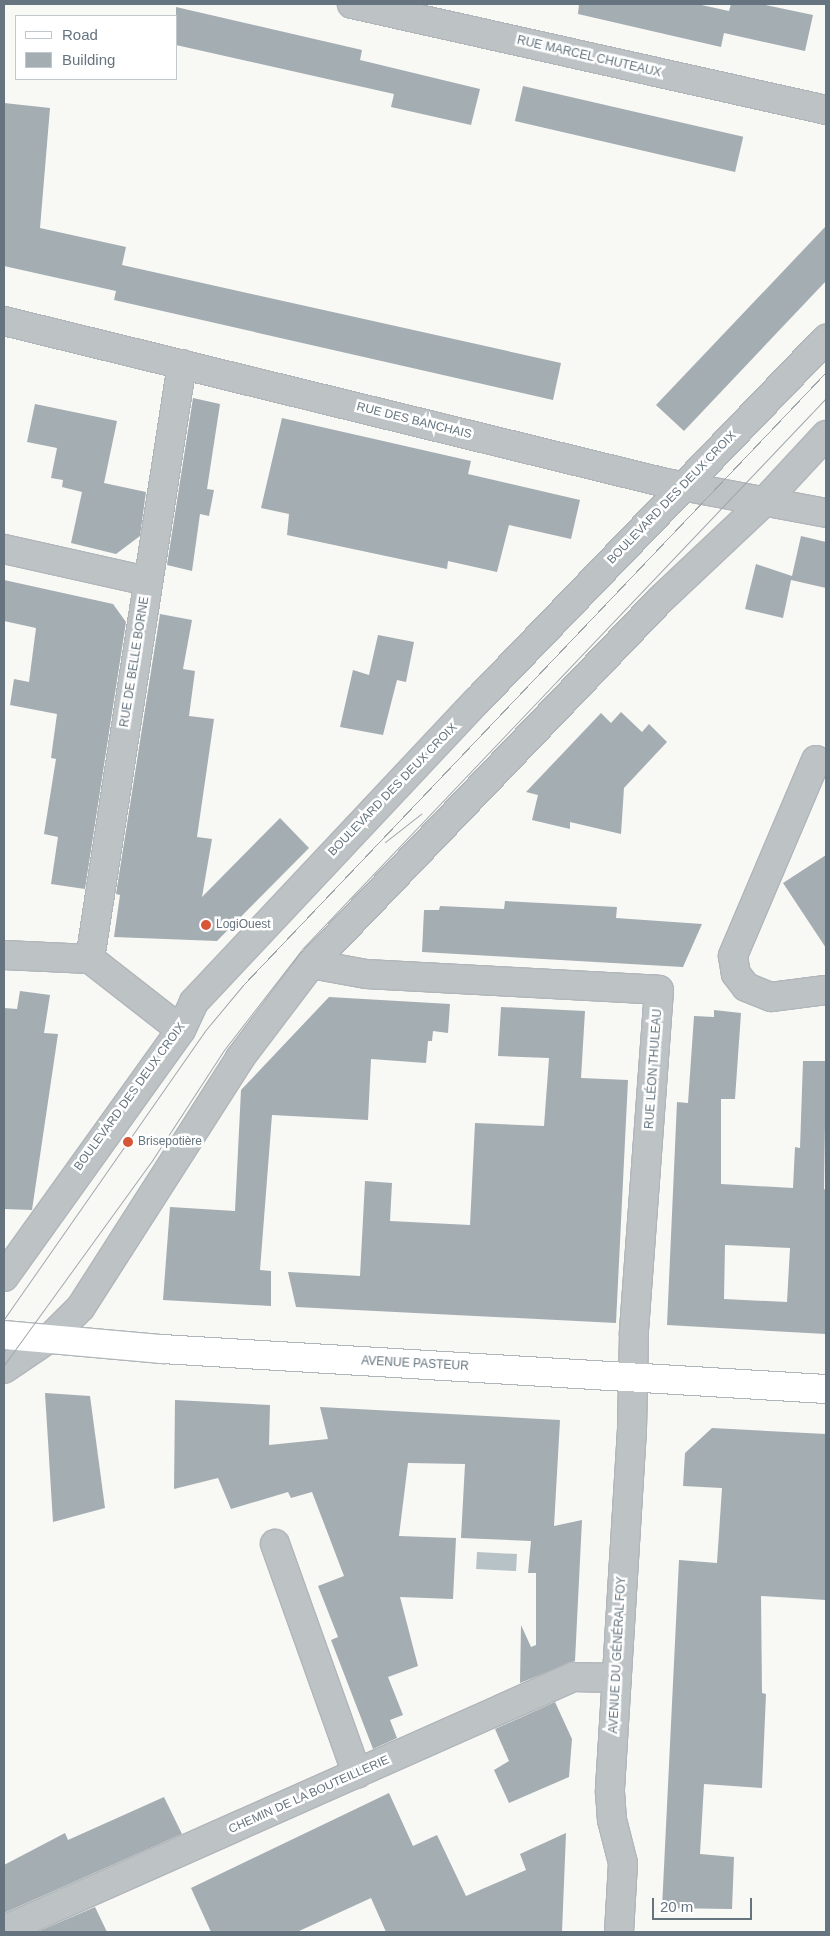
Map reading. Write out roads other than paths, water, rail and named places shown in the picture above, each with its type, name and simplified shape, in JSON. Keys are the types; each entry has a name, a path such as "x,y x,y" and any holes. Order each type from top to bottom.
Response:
{"main road":[{"name":"AVENUE PASTEUR","path":"4,1335 50,1337 162,1349 826,1388"}],"street":[{"name":"RUE MARCEL CHUTEAUX","path":"352,4 826,110"},
{"name":"RUE DES BANCHAIS","path":"4,321 684,486 826,514"},
{"name":"BOULEVARD DES DEUX CROIX","path":"4,1278 181,1030 194,1002 288,900 826,339"},
{"name":"RUE DE BELLE BORNE","path":"90,960 182,364"},
{"path":"4,1369 50,1337 81,1307 240,1058 311,964 661,600 764,502 826,434"},
{"path":"4,549 147,581"},
{"path":"816,760 733,956 736,974 746,986 762,994 771,997 822,987"},
{"path":"4,955 90,960 181,1030"},
{"name":"RUE LÉON THULEAU","path":"311,964 366,974 659,990 634,1334 634,1377"},
{"name":"AVENUE DU GÉNÉRAL FOY","path":"619,1932 623,1863 612,1820 610,1792 634,1377"},
{"path":"275,1544 357,1774"},
{"name":"CHEMIN DE LA BOUTEILLERIE","path":"4,1930 574,1678 616,1678"}],"tram line":[{"path":"4,1319 204,1032 243,985 826,372"},
{"path":"4,1365 153,1159 224,1050 304,947 826,398"},
{"path":"385,842 421,814"}],"place":[{"name":"LogiOuest","path":"206,925"},
{"name":"Brisepotière","path":"128,1142"}]}
